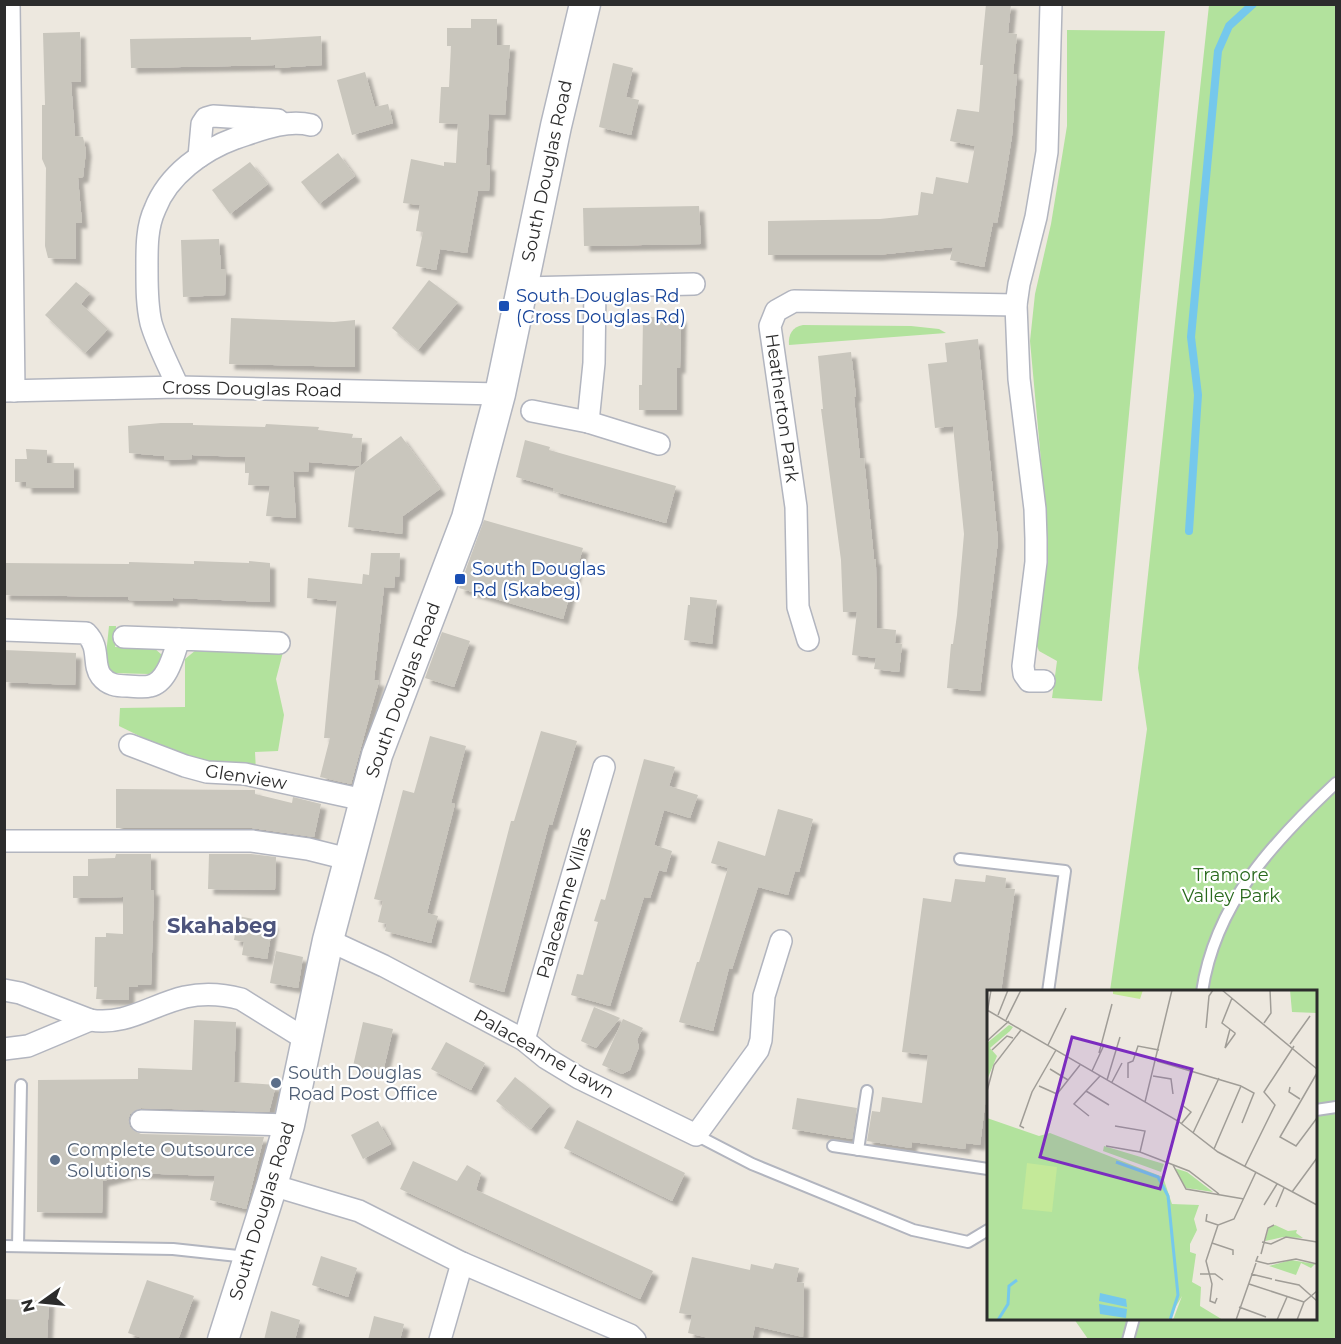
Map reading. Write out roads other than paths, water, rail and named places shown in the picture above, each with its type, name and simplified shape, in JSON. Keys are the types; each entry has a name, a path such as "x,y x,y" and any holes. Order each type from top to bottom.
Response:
{"main road":[{"name":"South Douglas Road","path":"223,1340 289,1125 328,940 376,755 467,518 500,394 556,126 585,4"}],"street":[{"path":"9,4 9,391"},
{"path":"1044,681 1029,681 1024,674 1023,666 1036,562 1036,538 1035,509 1019,379 1016,305 1036,217 1047,152 1051,15"},
{"path":"178,387 152,323 148,304 148,240 151,219 162,194 186,168 216,146 234,139 304,123 213,116 206,118 202,124 199,157"},
{"path":"523,288 694,284"},
{"path":"588,422 594,363 595,287"},
{"name":"Heatherton Park","path":"808,640 798,608 796,507 770,326 776,311 794,301 1016,305"},
{"name":"Cross Douglas Road","path":"9,391 178,387 500,394"},
{"path":"532,411 588,422 659,444"},
{"path":"4,630 86,633 97,653 98,671 106,682 116,686 151,686 159,682 169,665 179,639"},
{"path":"124,637 279,643"},
{"name":"Glenview","path":"130,745 207,772 245,774 364,800"},
{"name":"Palaceanne Villas","path":"524,1040 604,767"},
{"path":"4,841 252,841 308,849 348,859"},
{"name":"Palaceanne Lawn","path":"328,940 384,966 524,1040 546,1058 579,1078 696,1135"},
{"path":"696,1135 758,1050 761,1040 764,996 781,941"},
{"path":"4,990 20,993 90,1020 116,1022 184,998 222,995 241,999 306,1040"},
{"path":"4,1049 28,1046 90,1020"},
{"path":"141,1121 289,1125"},
{"path":"272,1185 359,1211 462,1263 630,1335 635,1340"},
{"path":"440,1340 462,1263"}],"lane":[{"path":"1203,990 1220,927 1249,877 1279,840 1336,783"},
{"path":"960,859 1065,871 1048,990"},
{"path":"18,1246 21,1085"},
{"path":"858,1150 867,1091"},
{"path":"1317,1110 1336,1107"},
{"path":"696,1135 752,1164 914,1230 968,1242 987,1231"},
{"path":"833,1146 987,1169"},
{"path":"4,1246 172,1250 249,1257"},
{"path":"1128,1340 1133,1320"}],"waterway":[{"path":"1189,531 1198,395 1191,337 1218,51 1229,26 1253,4"}],"place":[{"name":"South Douglas Rd (Cross Douglas Rd)","path":"504,306"},
{"name":"South Douglas Rd (Skabeg)","path":"460,579"},
{"name":"South Douglas Road Post Office","path":"276,1083"},
{"name":"Complete Outsource Solutions","path":"55,1160"}],"district":[{"name":"Skahabeg","path":"222,926"}],"park label":[{"name":"Tramore Valley Park","path":"1231,885"}]}
